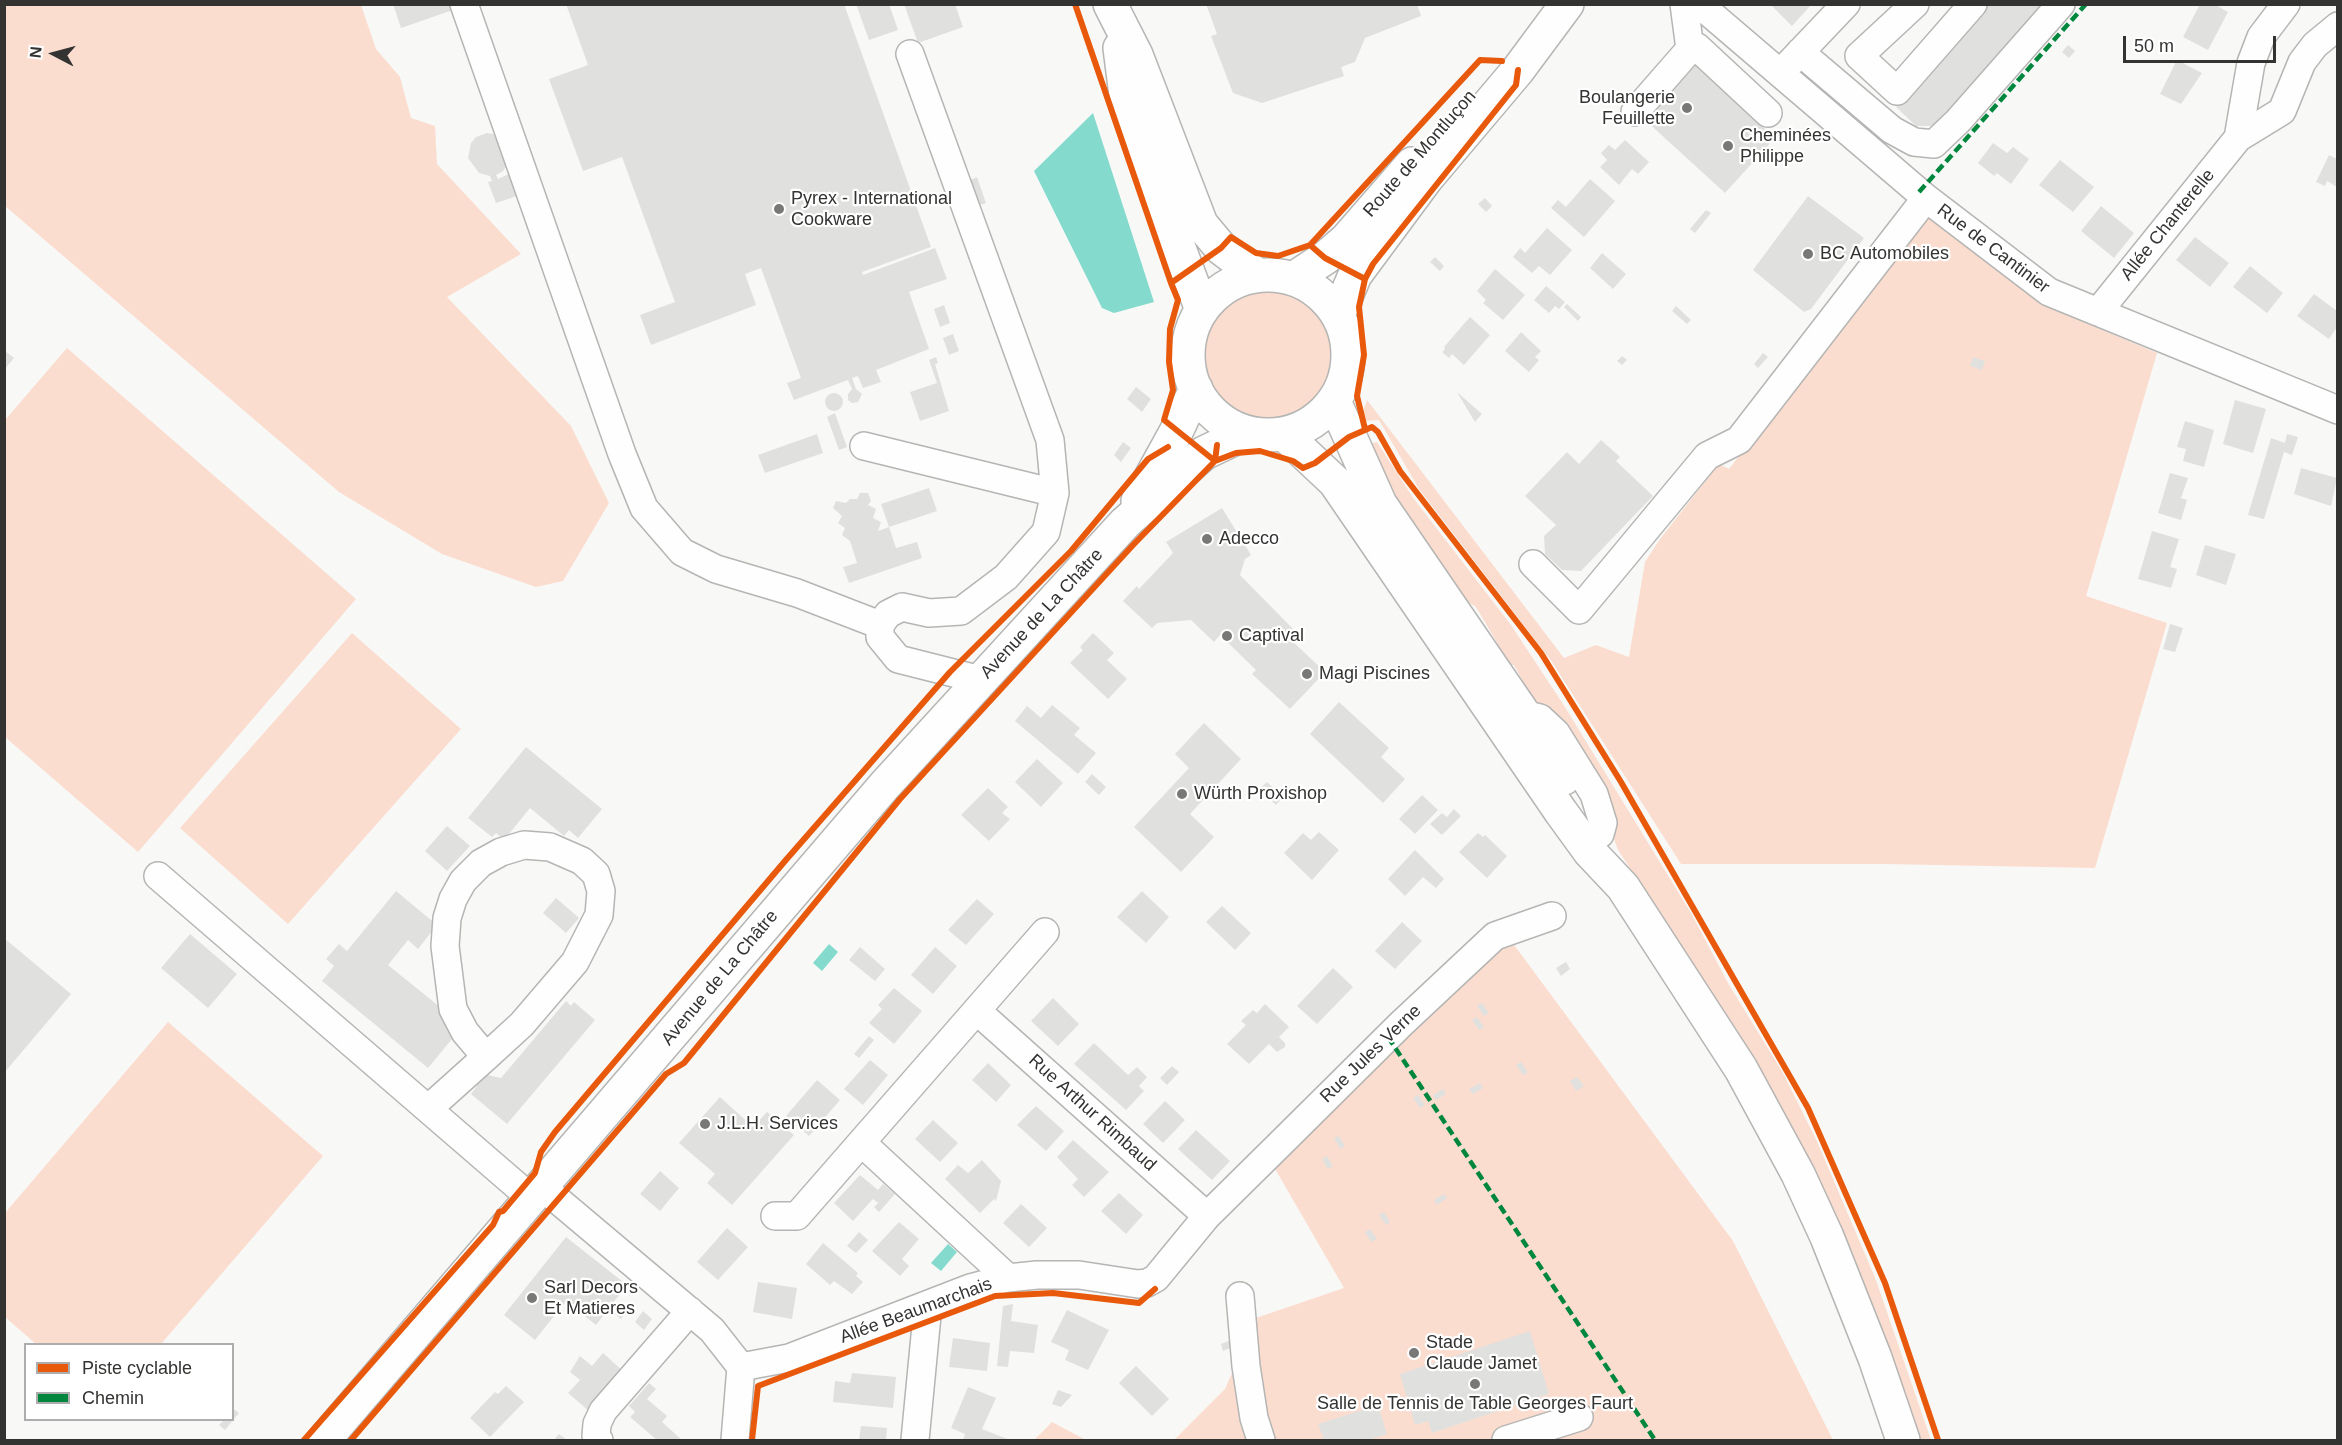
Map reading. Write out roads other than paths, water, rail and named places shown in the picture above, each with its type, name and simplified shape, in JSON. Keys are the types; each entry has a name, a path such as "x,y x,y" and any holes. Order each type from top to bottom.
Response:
{"main road":[{"path":"1113,12 1136,55 1201,224 1221,248 1257,275"},
{"path":"1113,12 1128,111 1202,310"},
{"name":"Route de Montluçon","path":"1293,279 1325,258 1346,240 1502,61 1556,16"},
{"name":"Route de Montluçon","path":"1338,315 1355,275 1426,179 1518,70 1556,16"},
{"path":"1257,275 1293,279 1323,296 1338,315 1349,351 1347,372 1334,401 1316,420 1284,434 1246,433 1221,420 1210,410 1196,390 1189,367 1189,346 1193,328 1202,310 1222,289 1238,281 1257,275"},
{"name":"Avenue de La Châtre","path":"1125,523 1176,432 1196,390"},
{"path":"1334,401 1380,504 1523,714 1600,834 1623,887 1741,1069 1798,1174 1848,1285 1903,1440"},
{"name":"Avenue de La Châtre","path":"324,1440 885,785 981,680 1125,523 1203,453 1246,433"},
{"path":"1284,434 1335,482 1566,820 1590,852 1623,887"}],"street":[{"path":"464,4 622,454 644,508 664,535 682,552 716,569 797,593 880,625"},
{"path":"1684,4 1694,48 1768,113"},
{"name":"Rue de Cantinier","path":"1699,4 1778,74 1926,198 2049,292 2337,411"},
{"path":"1778,74 1846,4"},
{"path":"1915,4 1859,56 1897,91 1973,4"},
{"path":"1800,52 1892,130 1914,142 1934,144 1958,122 2061,4"},
{"name":"Allée Chanterelle","path":"2238,138 2251,63 2261,37 2286,4"},
{"name":"Allée Chanterelle","path":"2098,312 2238,138 2282,111 2302,62 2315,45 2337,26"},
{"path":"1635,112 1694,48 1735,36"},
{"path":"910,54 1050,440 1055,493 1046,532 1006,577 961,611 929,613 902,607 888,614 880,625 880,637 898,660 981,680"},
{"path":"1533,564 1579,610 1707,456 1739,441 1926,198"},
{"path":"864,446 1055,493"},
{"path":"428,1108 486,1057 522,1024 575,962 599,915 601,891 596,874 582,861 550,847 524,845 501,852 481,863 462,881 447,918 445,946 453,1009 465,1032 486,1057"},
{"path":"158,876 428,1108 712,1330 741,1367 735,1440"},
{"name":"Rue Jules Verne","path":"1207,1216 1401,1024 1496,936 1552,916"},
{"path":"775,1216 797,1216 1044,932"},
{"name":"Rue Arthur Rimbaud","path":"977,1011 1207,1216"},
{"path":"862,1143 1008,1278"},
{"name":"Allée Beaumarchais","path":"741,1367 789,1358 970,1288 1008,1278 1079,1275 1138,1284 1148,1283 1156,1278 1207,1216"},
{"path":"1240,1296 1246,1366 1254,1418 1261,1440"},
{"path":"915,1440 928,1305"},
{"path":"599,1440 596,1436 597,1424 603,1411 690,1311"},
{"path":"1506,1440 1579,1417"}],"place":[{"name":"Boulangerie Feuillette","path":"1687,108"},
{"name":"Cheminées Philippe","path":"1728,146"},
{"name":"Pyrex - International Cookware","path":"779,209"},
{"name":"BC Automobiles","path":"1808,254"},
{"name":"Adecco","path":"1207,539"},
{"name":"Captival","path":"1227,636"},
{"name":"Magi Piscines","path":"1307,674"},
{"name":"Würth Proxishop","path":"1182,794"},
{"name":"J.L.H. Services","path":"705,1124"},
{"name":"Sarl Decors Et Matieres","path":"532,1298"},
{"name":"Stade Claude Jamet","path":"1414,1353"},
{"name":"Salle de Tennis de Table Georges Faurt","path":"1475,1384"}]}
